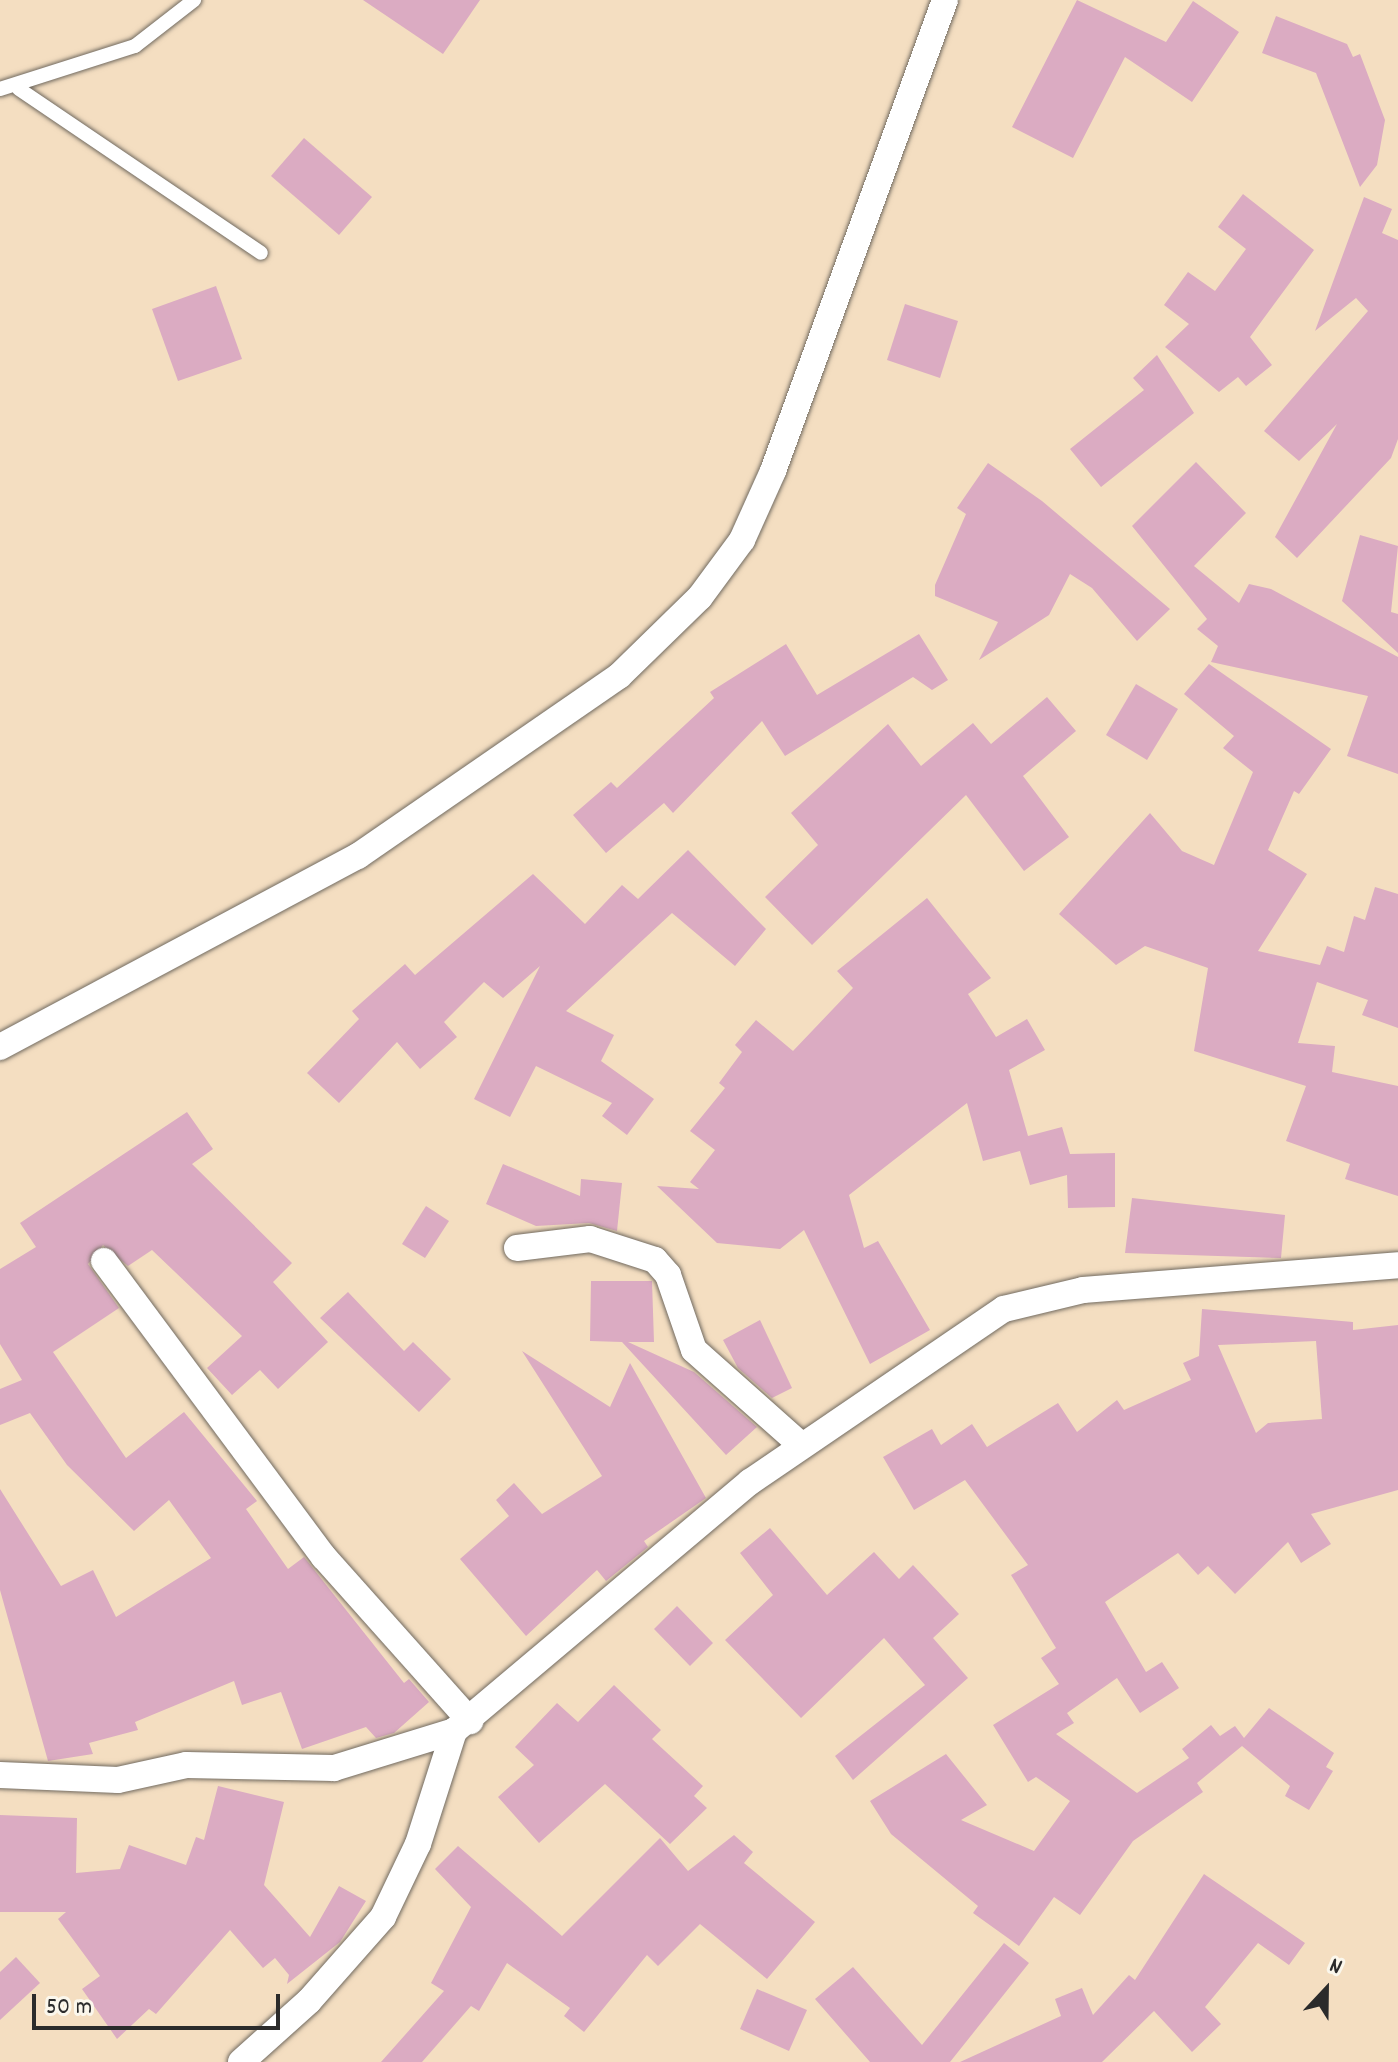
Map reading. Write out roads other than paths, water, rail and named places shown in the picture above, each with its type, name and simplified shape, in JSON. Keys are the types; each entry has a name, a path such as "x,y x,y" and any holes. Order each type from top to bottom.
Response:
{"street":[{"path":"0,1047 358,856 619,676 700,597 742,540 773,471 945,0"},
{"path":"517,1248 590,1239 655,1260 668,1275 694,1350 802,1446"},
{"path":"104,1261 324,1557 462,1726"},
{"path":"0,1775 118,1780 186,1765 334,1768 462,1726 802,1446 1004,1309 1083,1290 1398,1265"},
{"path":"241,2062 309,2001 383,1917 418,1844 462,1726"}],"lane":[{"path":"0,89 19,89 135,46 194,0"},
{"path":"19,89 261,253"}]}
